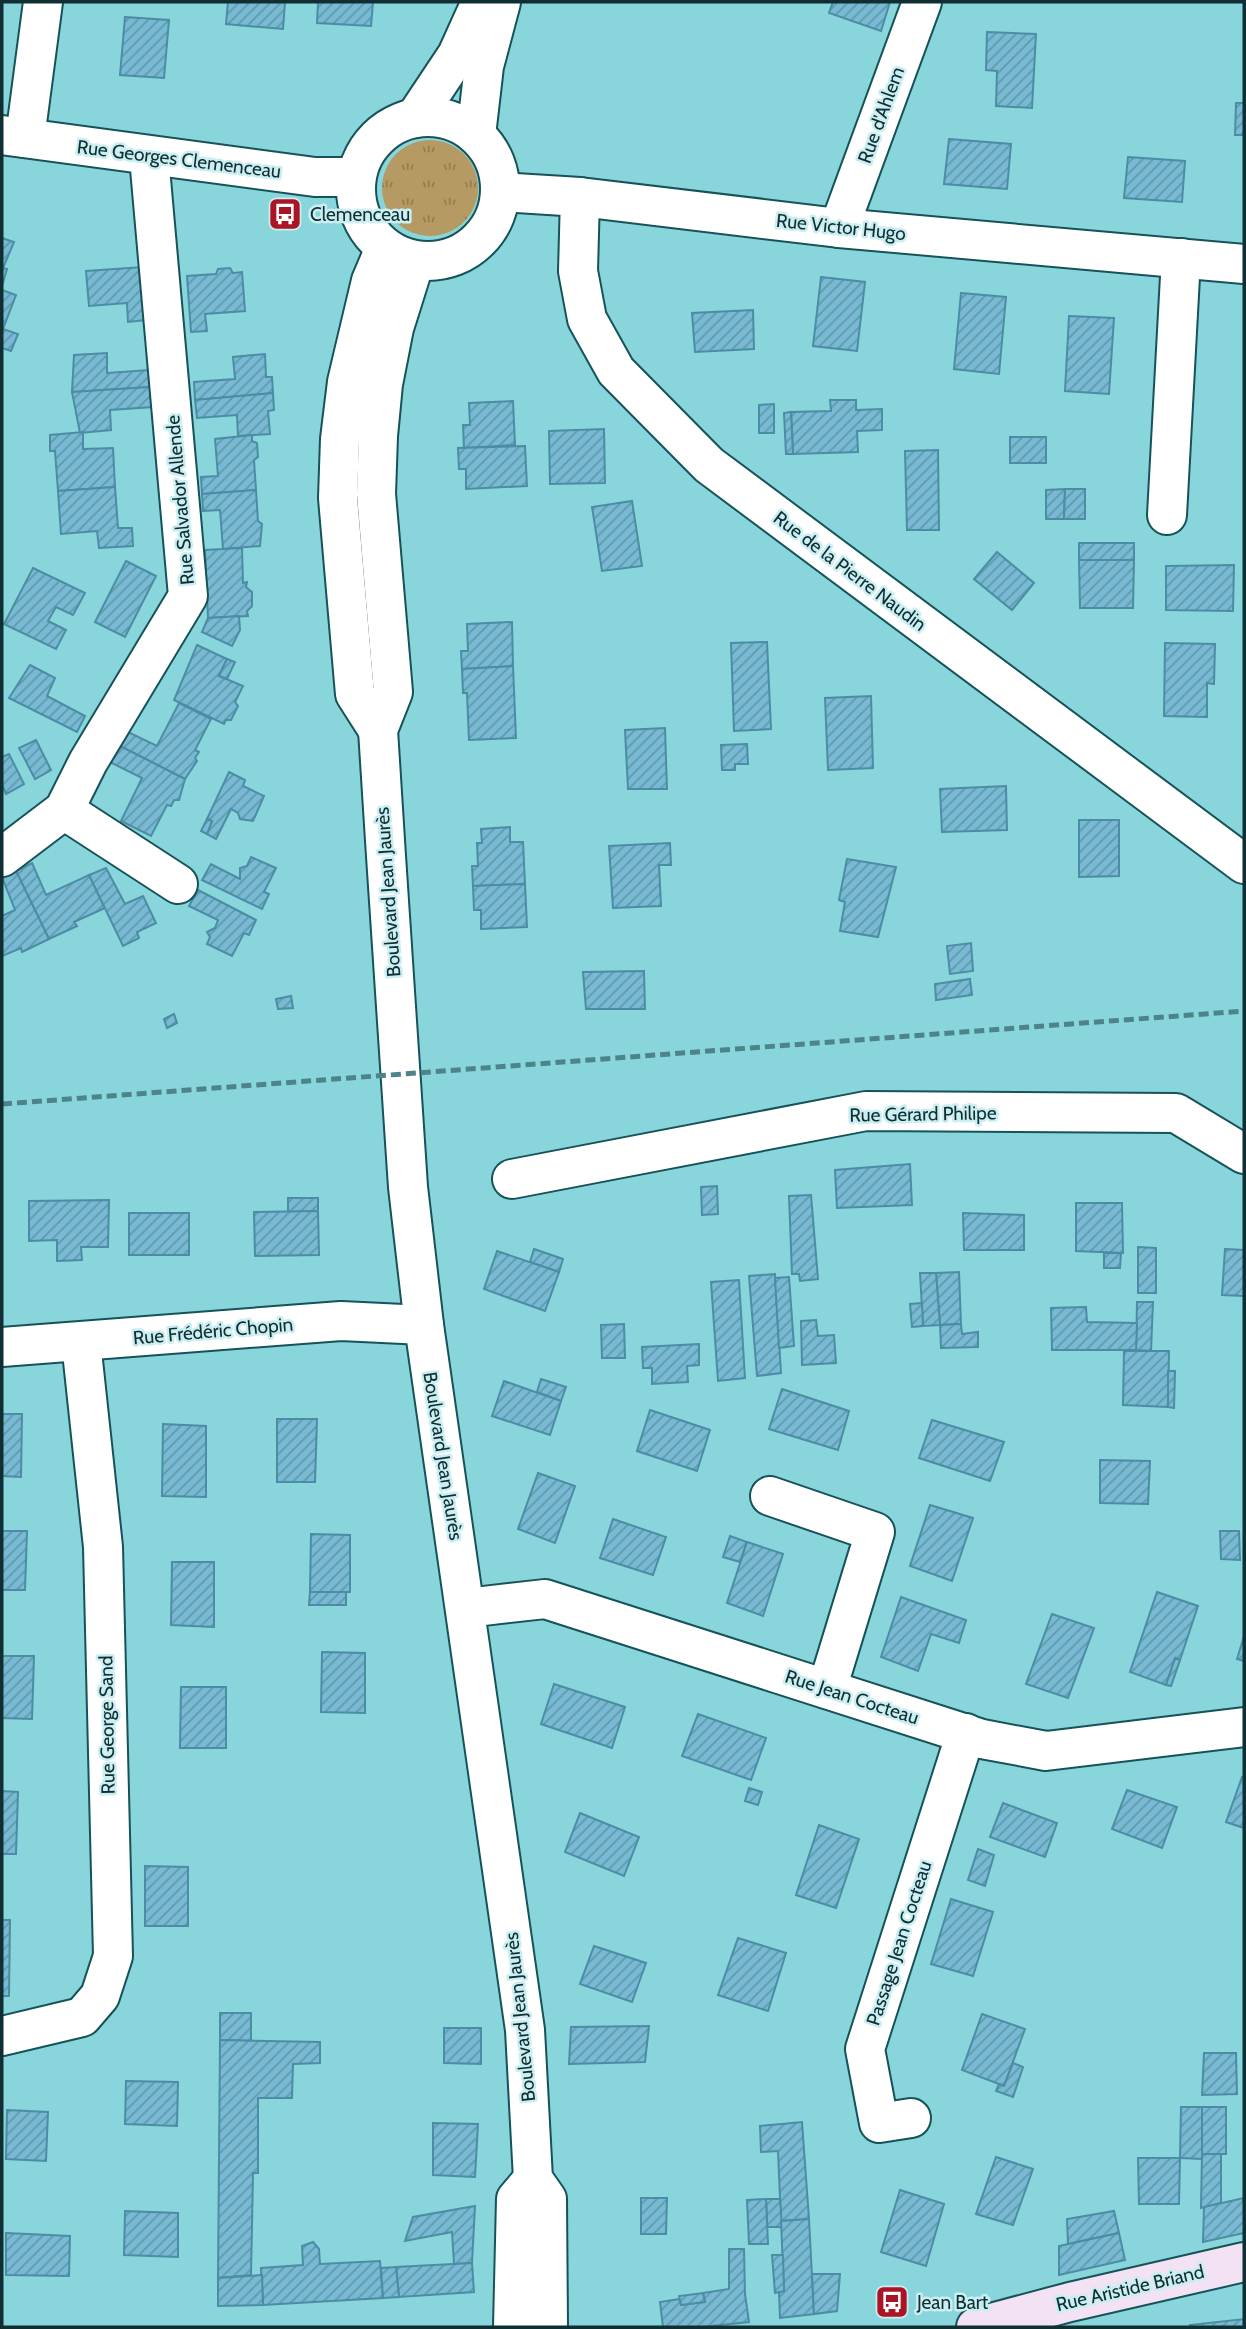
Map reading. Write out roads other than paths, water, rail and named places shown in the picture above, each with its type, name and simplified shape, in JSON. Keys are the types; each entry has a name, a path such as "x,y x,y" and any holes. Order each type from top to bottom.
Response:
{"main road":[{"name":"Rue Aristide Briand","path":"976,2327 1018,2322 1244,2262"}],"street":[{"path":"13,137 43,2"},
{"path":"415,118 457,55 481,2"},
{"path":"477,135 484,66 501,2"},
{"name":"Rue d'Ahlem","path":"839,228 922,2"},
{"path":"415,118 448,120 477,135 495,161 501,192 493,222 474,246 446,260 400,255 367,229 357,204 356,177 363,156 376,138 394,125 415,118"},
{"name":"Rue Georges Clemenceau","path":"13,137 315,177 356,177"},
{"name":"Rue Salvador Allende","path":"2,857 64,810 88,762 188,596 149,156"},
{"name":"Rue Victor Hugo","path":"501,192 580,197 839,228 1244,264"},
{"name":"Rue de la Pierre Naudin","path":"580,197 578,271 587,319 616,371 709,465 1244,864"},
{"name":"Boulevard Jean Jaurès","path":"400,255 394,328 383,384 378,436 376,494 393,692 378,730 408,1187 424,1325 525,2030 533,2179 516,2199 531,2321"},
{"path":"1167,515 1181,258"},
{"path":"64,810 178,884"},
{"name":"Rue Gérard Philipe","path":"512,1179 866,1111 1176,1113 1244,1154"},
{"name":"Rue Frédéric Chopin","path":"2,1347 341,1321 424,1325"},
{"name":"Rue George Sand","path":"2,2036 82,2017 100,1996 113,1956 103,1547 80,1342"},
{"path":"770,1496 875,1532 827,1689"},
{"name":"Rue Jean Cocteau","path":"466,1608 545,1599 966,1733 1046,1751 1244,1727"},
{"name":"Passage Jean Cocteau","path":"911,2118 879,2123 864,2049 966,1733"}],"railway":[{"path":"2,1104 1244,1011"}],"place":[{"name":"Clemenceau","path":"285,214"},
{"name":"Jean Bart","path":"892,2302"}]}
